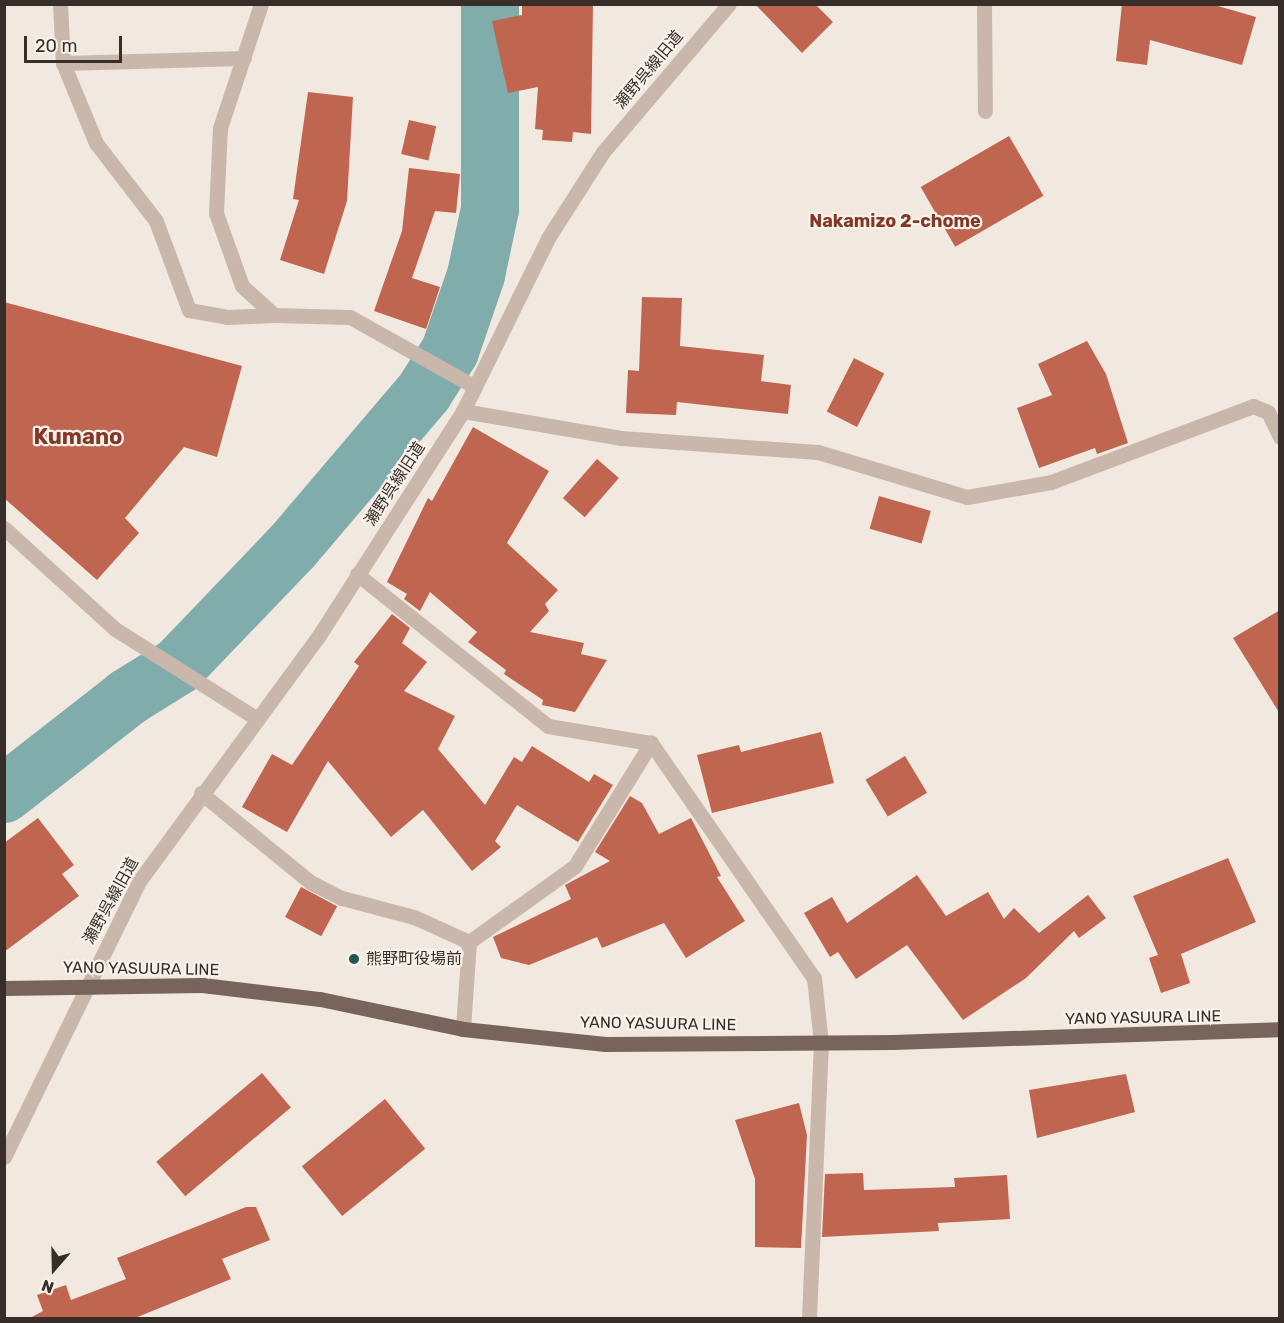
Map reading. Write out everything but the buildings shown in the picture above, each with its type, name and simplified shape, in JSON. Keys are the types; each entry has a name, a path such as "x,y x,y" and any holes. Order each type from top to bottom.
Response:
{"main road":[{"name":"YANO YASUURA LINE","path":"4,988 87,983 202,985 320,999 463,1029 605,1044 821,1042 1280,1029"}],"street":[{"path":"60,4 63,63 96,143 156,220 189,310 227,317 274,315 350,317 475,387"},
{"path":"261,4 220,128 216,213 242,286 274,315"},
{"name":"瀬野呉線旧道","path":"4,1157 87,983 140,880 254,717 318,637 464,411 548,238 603,152 729,4"},
{"path":"984,4 985,111"},
{"path":"63,63 244,58"},
{"path":"464,411 621,438 818,452 966,497 1051,482 1253,406 1268,412 1280,437"},
{"path":"4,528 134,642 204,682 254,717"},
{"path":"357,574 548,726 651,743 814,978 821,1042 809,1318"},
{"path":"469,942 575,866 651,743"},
{"path":"201,793 310,882 342,898 414,917 469,942"},
{"path":"463,1029 469,942"}],"waterway":[{"path":"4,794 128,697 178,666 293,546 424,392 450,351 476,275 490,209 490,4"}],"place":[{"name":"熊野町役場前","path":"354,959"}],"district":[{"name":"Nakamizo 2-chome","path":"895,221"},
{"name":"Kumano","path":"78,437"}]}
